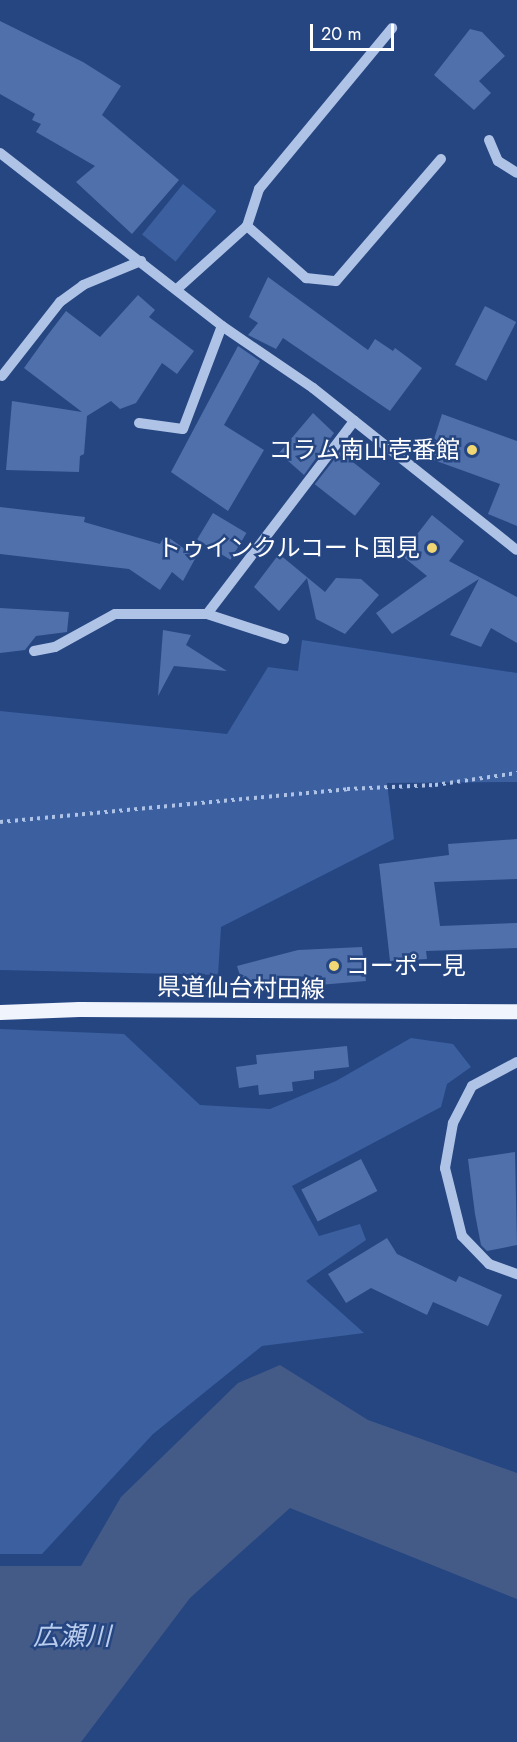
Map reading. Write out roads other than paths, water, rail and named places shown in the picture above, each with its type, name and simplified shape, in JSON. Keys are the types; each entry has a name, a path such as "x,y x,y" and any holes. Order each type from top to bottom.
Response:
{"main road":[{"name":"県道仙台村田線","path":"0,1012 80,1009 517,1011"}],"street":[{"path":"177,289 247,226 259,189 392,28"},
{"path":"489,140 498,161 517,172"},
{"path":"0,153 222,326 354,421 517,549"},
{"path":"247,226 306,278 336,281 441,159"},
{"path":"2,376 60,302 83,285 141,261"},
{"path":"139,423 183,429 222,326"},
{"path":"207,614 354,421"},
{"path":"34,651 55,646 115,614 207,614 284,639"},
{"path":"517,1062 472,1086 453,1123 445,1168 462,1236 489,1264 517,1274"}],"water":[{"name":"広瀬川","path":"280,1365 368,1420 517,1473 517,1599 290,1508 190,1598 81,1742 0,1742 0,1566 81,1566 121,1497 238,1383"}],"place":[{"name":"コラム南山壱番館","path":"472,450"},
{"name":"トゥインクルコート国見","path":"432,548"},
{"name":"コーポ一見","path":"334,966"}]}
